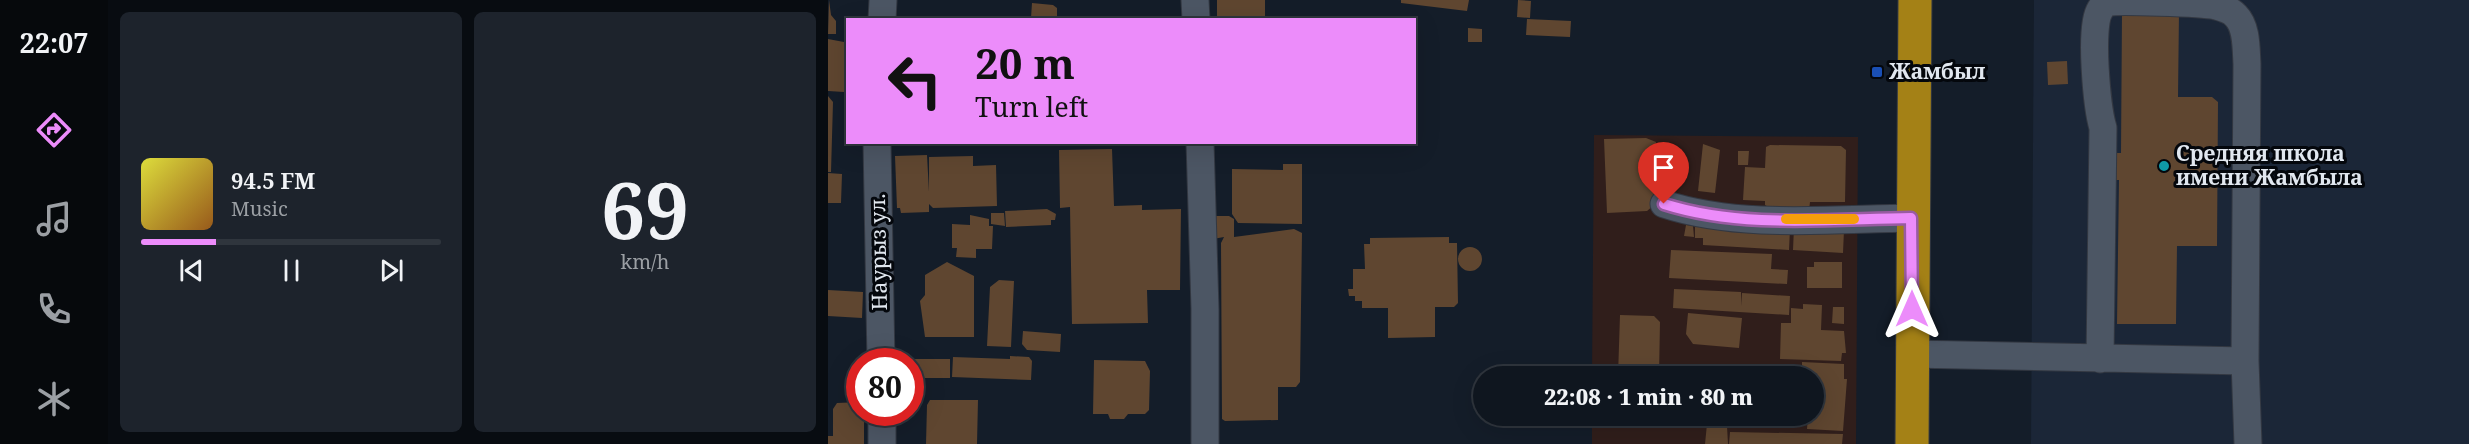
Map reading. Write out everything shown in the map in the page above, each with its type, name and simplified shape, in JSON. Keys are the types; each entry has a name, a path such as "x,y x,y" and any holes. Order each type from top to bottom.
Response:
{"highway":[{"path":"1912,444 1911,218 1915,0"}],"street":[{"path":"882,18 883,0"},
{"path":"1195,0 1196,18"},
{"path":"2100,359 2103,128 2098,110 2095,27 2099,10 2107,3 2124,1 2214,5 2231,11 2239,18 2244,31 2247,64 2245,361 2248,444"},
{"name":"Наурыз ул.","path":"877,144 881,348"},
{"path":"1200,144 1205,309 1205,444"},
{"path":"1664,204 1697,214 1753,219 1911,218"},
{"path":"1912,354 2245,361"},
{"path":"882,426 882,444"}],"shaded area":[{"path":"2034,0 2469,0 2469,444 2031,444"},
{"path":"1594,135 1858,137 1856,444 1592,444 1592,426 1824,426 1824,366 1592,366"}],"building":[{"path":"829,0 831,15 836,21 836,34 828,34"},
{"path":"1217,0 1265,0 1265,18 1217,18"},
{"path":"1401,0 1469,0 1467,11 1401,3"},
{"path":"1518,0 1531,1 1530,18 1517,17"},
{"path":"1032,3 1053,5 1057,8 1057,18 1031,18"},
{"name":"Средняя школа имени Жамбыла","path":"2122,11 2179,12 2178,97 2212,97 2218,102 2217,246 2177,246 2176,324 2117,324 2119,180 2112,180 2112,153 2121,153"},
{"path":"1527,19 1571,21 1570,37 1526,35"},
{"path":"1468,28 1482,29 1482,42 1468,42"},
{"path":"828,39 844,42 844,92 828,91"},
{"path":"2067,61 2068,84 2048,85 2047,62"},
{"path":"828,96 833,102 831,172 828,172"},
{"path":"1646,138 1656,142 1654,205 1647,211 1607,213 1604,139"},
{"path":"1703,144 1720,150 1715,193 1698,191"},
{"path":"1770,145 1841,146 1846,150 1845,202 1810,202 1809,210 1770,208 1765,205 1765,201 1743,200 1745,167 1765,168 1766,147"},
{"path":"1112,149 1114,206 1142,205 1142,210 1181,209 1180,290 1147,290 1148,323 1072,324 1070,207 1060,208 1059,150"},
{"path":"1738,151 1749,151 1748,165 1738,165"},
{"path":"927,155 929,192 929,157 973,156 973,166 996,165 997,206 933,208 929,204 929,212 901,213 900,208 897,208 895,156"},
{"path":"1283,164 1302,164 1302,224 1238,223 1232,214 1232,169 1283,170"},
{"path":"828,173 842,174 841,203 828,203"},
{"path":"1047,209 1056,214 1055,220 1051,220 1051,225 1006,227 1005,211"},
{"path":"991,213 1004,213 1005,226 991,224"},
{"path":"970,215 989,219 989,226 993,226 992,249 976,249 976,258 956,257 957,248 952,248 952,224 970,225"},
{"path":"1213,216 1229,216 1234,219 1234,237 1294,229 1302,233 1300,382 1296,387 1278,387 1278,420 1225,421 1222,419 1221,243 1224,237 1213,239"},
{"path":"1695,223 1790,229 1789,250 1703,245 1703,238 1695,238"},
{"path":"1686,225 1693,226 1694,237 1684,236"},
{"path":"1794,227 1844,230 1843,253 1793,250"},
{"path":"1449,237 1449,243 1457,243 1458,303 1454,307 1435,307 1435,337 1388,338 1388,308 1362,308 1362,301 1355,301 1355,296 1349,296 1348,289 1353,289 1353,269 1365,269 1364,244 1370,244 1370,238"},
{"path":"1470,247 1475,248 1481,254 1481,264 1475,270 1470,271 1465,270 1459,264 1458,259 1459,254 1465,248"},
{"path":"1671,250 1772,254 1771,269 1788,270 1787,284 1669,278"},
{"path":"947,262 974,276 974,337 925,337 920,301 925,295 925,275"},
{"path":"1814,262 1842,262 1842,288 1807,288 1807,267 1814,267"},
{"path":"999,280 1014,281 1011,347 987,346 990,287"},
{"path":"1674,289 1741,292 1741,306 1742,293 1790,296 1789,315 1673,308"},
{"path":"828,290 863,292 862,318 828,316"},
{"path":"1803,304 1822,305 1821,330 1844,331 1846,353 1842,353 1841,361 1780,359 1781,323 1791,323 1791,308 1803,309"},
{"path":"1833,307 1844,307 1844,324 1832,323"},
{"path":"1688,313 1742,318 1739,348 1693,344 1686,334"},
{"path":"1620,315 1654,316 1660,322 1659,366 1618,366"},
{"path":"1023,331 1061,334 1060,352 1027,350 1022,344"},
{"path":"1010,356 1029,357 1032,361 1031,380 952,377 953,357 1010,359"},
{"path":"924,359 950,359 950,378 924,378"},
{"path":"1094,360 1145,361 1150,371 1149,410 1145,414 1128,414 1124,419 1110,419 1108,414 1093,414"},
{"path":"1802,362 1844,364 1844,379 1847,379 1843,431 1807,429 1807,426 1824,426 1824,366 1802,366"},
{"path":"930,400 978,400 977,444 926,444 927,405"},
{"path":"837,403 846,403 846,426 864,426 864,444 828,444 828,436 833,436 833,409"},
{"path":"1707,426 1727,426 1728,444 1705,444"},
{"path":"1730,432 1843,434 1842,444 1729,444"}],"slow traffic":[{"path":"1786,219 1854,219"}],"place":[{"name":"Жамбыл","path":"1877,72"},
{"name":"Средняя школа имени Жамбыла","path":"2164,166"}],"route":[{"path":"1664,204 1697,214 1753,219 1911,218 1912,309"}]}
